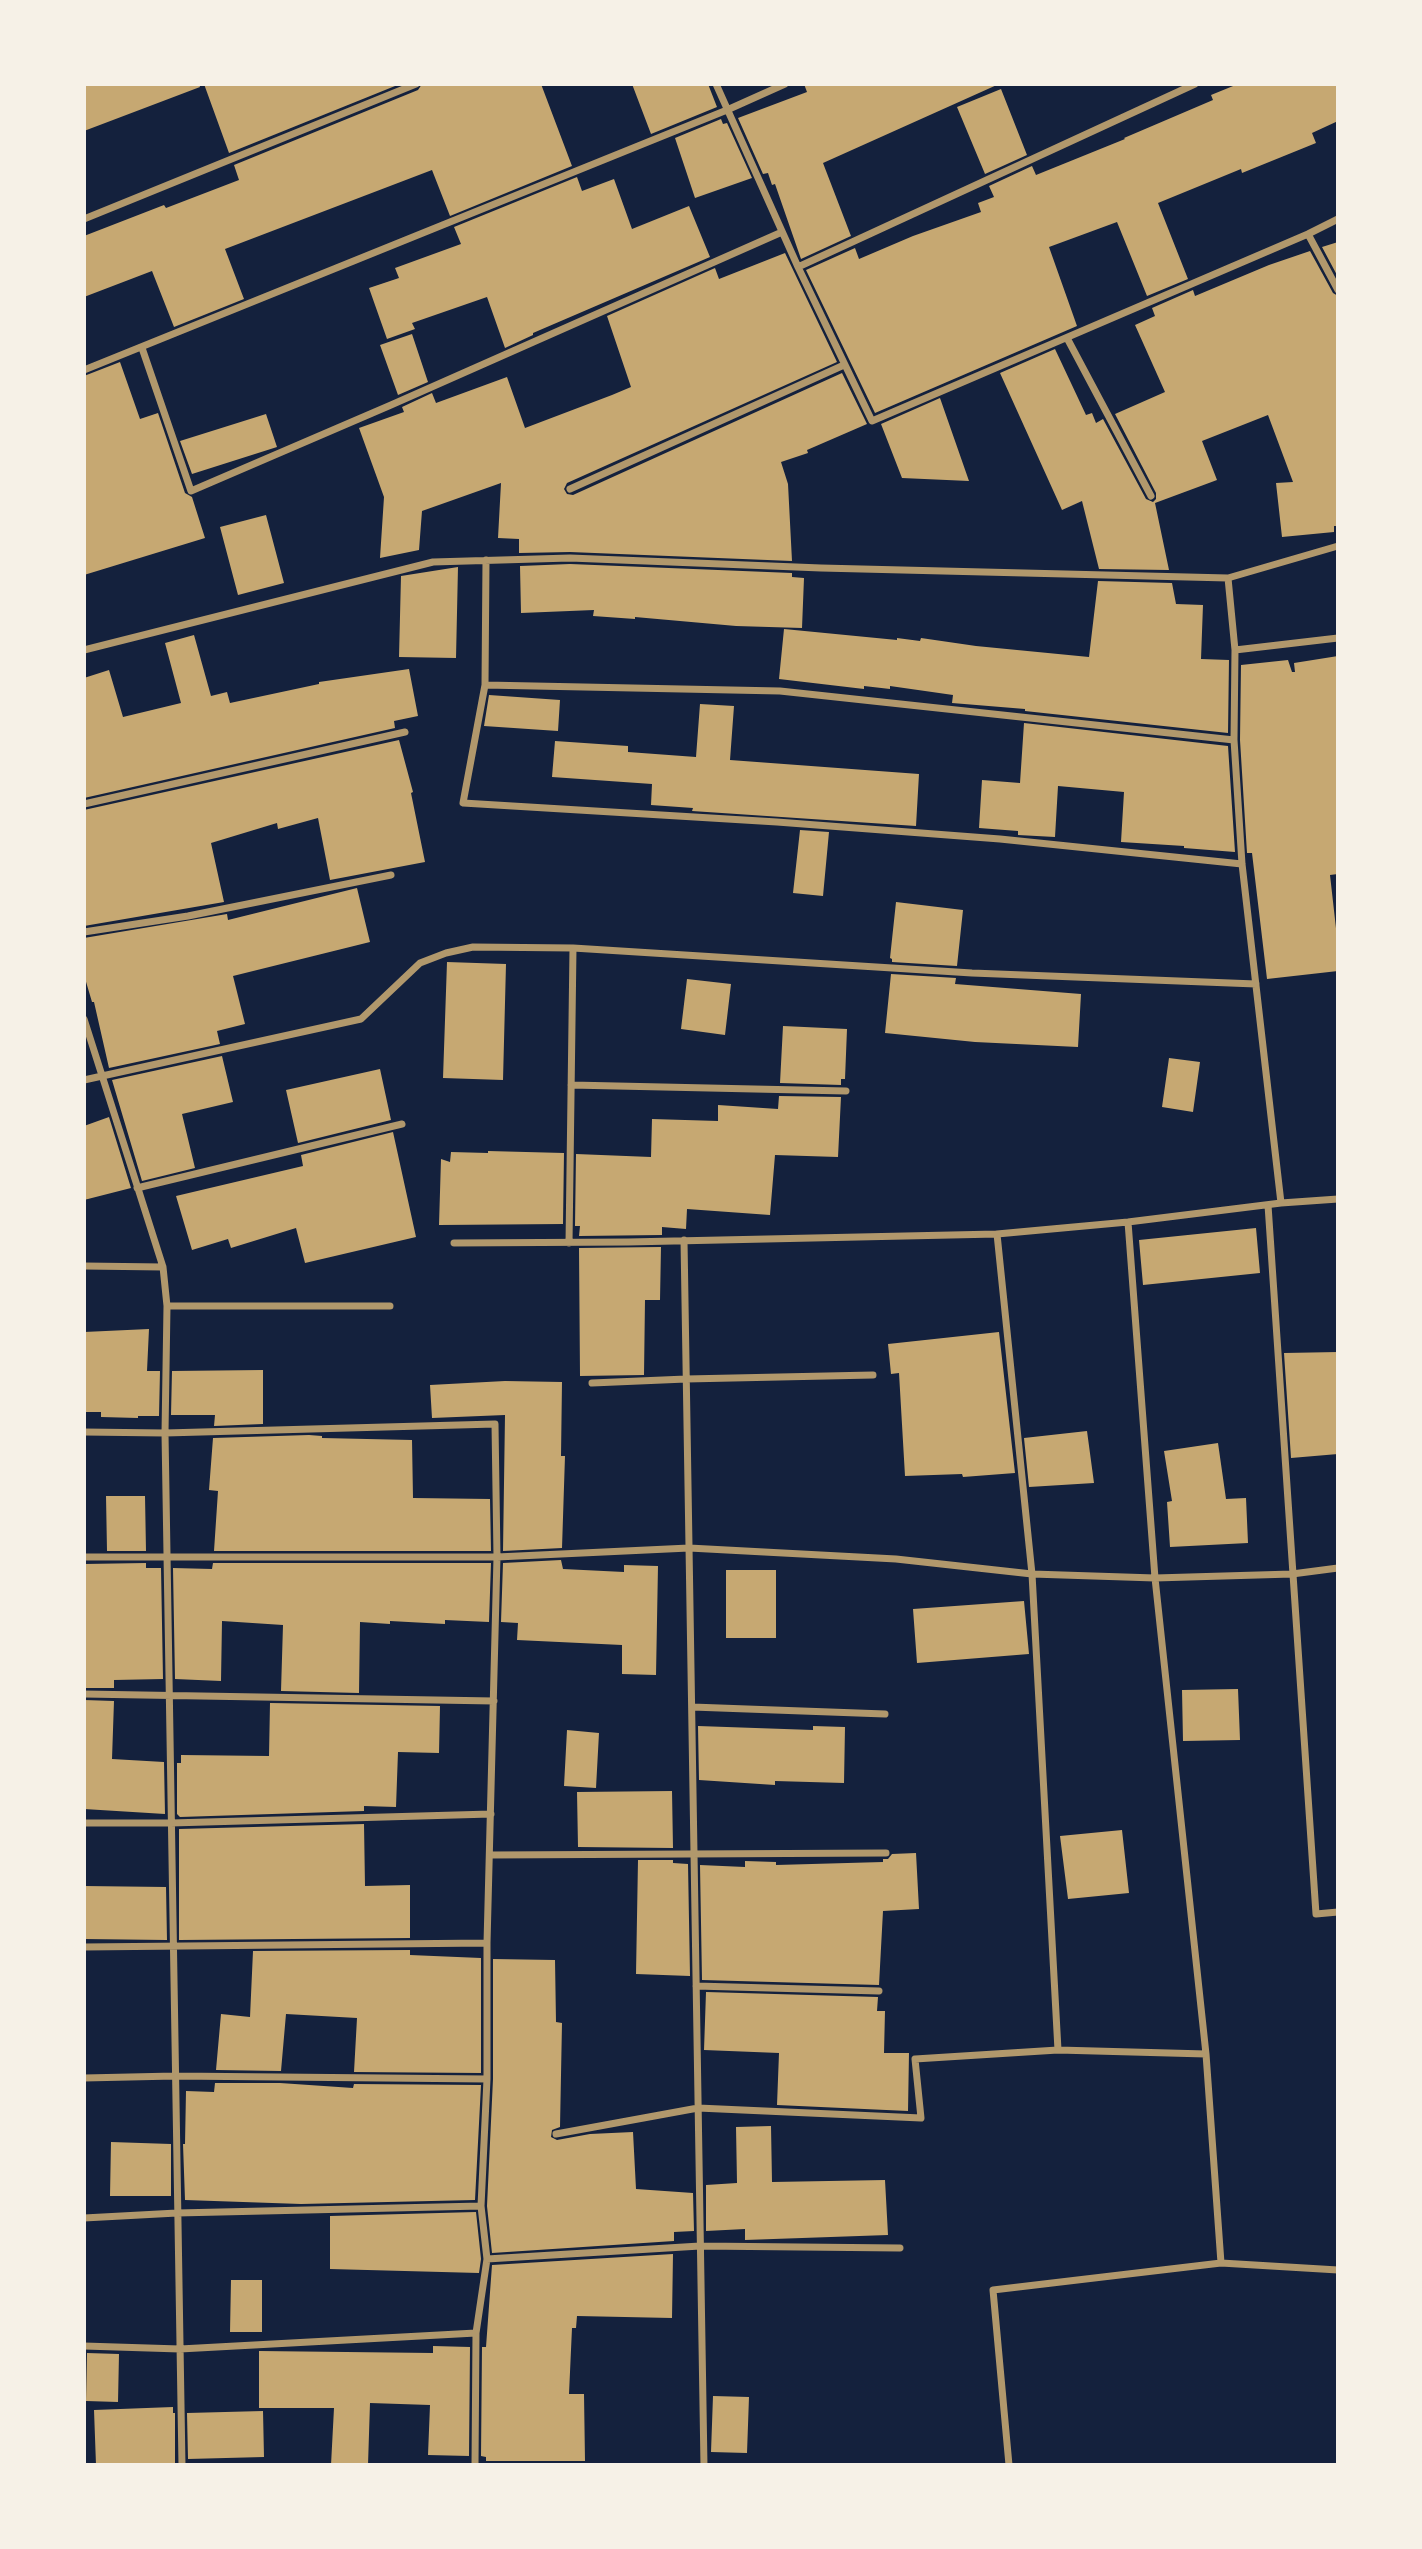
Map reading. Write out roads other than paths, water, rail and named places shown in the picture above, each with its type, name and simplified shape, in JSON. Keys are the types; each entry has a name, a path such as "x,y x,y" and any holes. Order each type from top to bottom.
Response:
{"street":[{"path":"84,219 416,84"},
{"path":"716,84 798,267 872,421 1338,219"},
{"path":"84,370 727,110 785,84"},
{"path":"798,267 1195,84"},
{"path":"142,348 191,491 782,232"},
{"path":"1308,234 1338,290"},
{"path":"1067,338 1151,496"},
{"path":"570,489 844,365"},
{"path":"84,650 433,562 570,558 821,568 1228,578 1338,547"},
{"path":"486,560 485,685 463,803 1000,839 1242,864"},
{"path":"1228,578 1235,650 1234,740 1242,864 1281,1203"},
{"path":"1235,650 1338,638"},
{"path":"485,685 780,691 1234,740"},
{"path":"84,804 405,732"},
{"path":"84,932 188,916 391,875"},
{"path":"84,1080 361,1019 420,963 473,947 573,948 972,973 1256,984"},
{"path":"569,1243 573,948"},
{"path":"84,1019 163,1267 167,1306 165,1433 181,2465"},
{"path":"571,1085 846,1091"},
{"path":"137,1188 402,1124"},
{"path":"454,1243 997,1234 1338,1199"},
{"path":"1268,1205 1316,1914 1338,1912"},
{"path":"1128,1222 1155,1578 1206,2054 1221,2263"},
{"path":"997,1234 1032,1574 1058,2050"},
{"path":"684,1240 704,2465"},
{"path":"84,1266 163,1267"},
{"path":"167,1306 390,1306"},
{"path":"592,1383 686,1378 873,1375"},
{"path":"84,1432 165,1433 495,1424 497,1557 487,1943 487,2079 481,2206 487,2259 476,2333 475,2465"},
{"path":"84,1556 497,1557 689,1548 896,1559 1032,1574 1155,1578 1292,1574 1338,1568"},
{"path":"84,1694 494,1701"},
{"path":"692,1707 885,1714"},
{"path":"84,1823 491,1814"},
{"path":"490,1855 886,1853"},
{"path":"84,1947 487,1943"},
{"path":"696,1986 879,1991"},
{"path":"556,2134 698,2108 921,2118 915,2059 1058,2050 1206,2054"},
{"path":"84,2078 175,2076 487,2079"},
{"path":"84,2218 177,2213 481,2206"},
{"path":"487,2259 700,2246 900,2248"},
{"path":"1009,2465 993,2290 1221,2263 1338,2270"},
{"path":"84,2346 180,2349 476,2333"}]}
